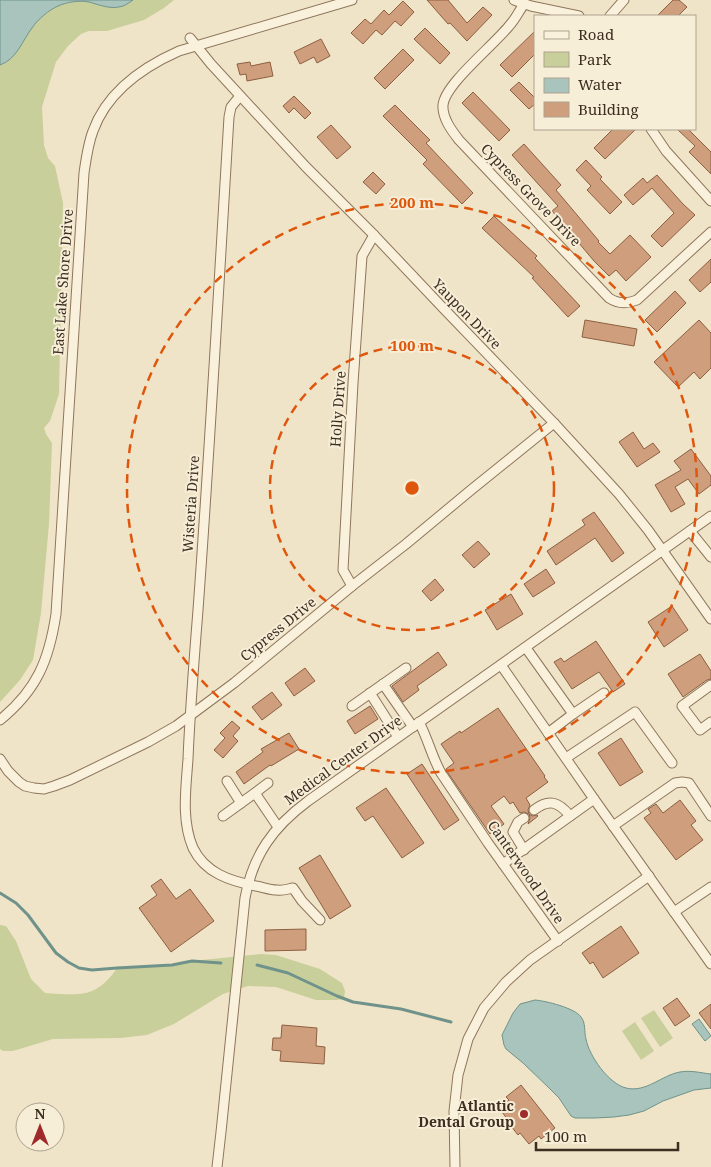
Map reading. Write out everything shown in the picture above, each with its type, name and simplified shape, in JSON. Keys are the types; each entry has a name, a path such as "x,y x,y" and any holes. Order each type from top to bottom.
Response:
{"street":[{"name":"East Lake Shore Drive","path":"0,720 12,711 32,688 48,651 56,614 84,173 93,130 113,97 150,65 180,51 352,0"},
{"path":"514,0 530,6 574,15"},
{"path":"611,15 624,0"},
{"name":"Cypress Grove Drive","path":"524,4 510,26 466,71 446,96 443,106 444,111 448,122 459,140 614,301 625,303 637,300 711,232"},
{"name":"Yaupon Drive","path":"190,38 211,64 306,167 374,235 619,494 711,619"},
{"name":"Wisteria Drive","path":"240,96 231,108 229,117 190,717 186,808 187,828 189,838 198,857 212,871 232,880 278,891 293,888 302,901 320,920"},
{"path":"652,130 666,151 710,199"},
{"name":"Holly Drive","path":"352,586 343,570 351,420 362,256 374,235"},
{"name":"Cypress Drive","path":"0,759 24,786 44,788 70,780 148,742 176,726 234,683 554,424"},
{"name":"Medical Center Drive","path":"216,1167 242,916 253,867 262,848 278,827 303,804 711,516"},
{"path":"690,531 711,558"},
{"path":"526,648 573,714"},
{"path":"501,665 711,964"},
{"path":"352,706 406,668"},
{"name":"Canterwood Drive","path":"383,684 416,725 438,768 503,864 558,940 648,876"},
{"path":"711,686 682,706 700,730 711,722"},
{"path":"370,693 398,737"},
{"path":"548,733 604,693"},
{"path":"566,758 635,712 672,764"},
{"path":"227,781 241,803"},
{"path":"613,826 676,783 682,782 688,783 711,816"},
{"path":"223,816 268,783"},
{"path":"255,793 278,827"},
{"path":"503,864 594,799"},
{"path":"534,810 549,802 563,807 570,816"},
{"path":"524,818 518,822 513,832 524,850"},
{"path":"674,912 711,887"},
{"path":"455,1167 455,1092 468,1039 484,1008 506,982 530,960 558,940"}],"green space":[{"path":"133,0 174,0 144,20 107,31 89,31 81,34 68,46 56,62 42,107 44,145 48,158 55,166 63,203 59,394 50,421 44,428 52,443 49,524 41,613 33,660 20,680 0,702 0,65 11,59 37,21 47,12 58,6 69,2 82,1 106,7 119,7"},
{"path":"0,925 6,926 16,941 31,979 45,993 86,993 102,985 117,968 172,965 192,961 261,954 276,955 320,969 342,983 345,991 344,999 316,1000 276,987 248,986 223,994 174,1024 147,1035 121,1038 53,1039 13,1051 3,1051 0,1049"},
{"path":"654,1010 673,1038 660,1047 641,1018"},
{"path":"635,1022 654,1051 641,1060 622,1031"}],"water":[{"path":"0,0 133,0 119,7 106,7 82,1 69,2 58,6 47,12 37,21 11,59 0,65"},
{"path":"535,1000 553,1003 578,1014 584,1022 586,1039 595,1061 613,1081 626,1088 640,1088 673,1074 688,1071 711,1074 711,1088 694,1090 663,1101 644,1111 629,1115 595,1118 575,1118 571,1116 559,1098 504,1045 502,1035 513,1013 520,1004"},
{"path":"699,1019 711,1036 705,1041 692,1024"}],"building":[{"path":"427,0 448,0 467,23 483,7 492,15 467,41 450,23 448,24"},
{"path":"673,0 679,0 687,7 679,15 658,15"},
{"path":"403,1 414,12 401,26 395,21 382,35 376,30 363,44 351,33 365,19 371,24 384,10 389,15"},
{"path":"425,28 450,53 440,64 414,39"},
{"path":"534,32 534,55 512,77 500,65"},
{"path":"321,39 330,56 317,63 314,57 300,64 294,52"},
{"path":"403,49 414,60 385,89 374,78"},
{"path":"250,62 251,66 270,62 273,76 247,81 246,74 240,75 237,64"},
{"path":"519,82 534,97 534,105 529,109 510,90"},
{"path":"473,92 510,130 499,141 462,103"},
{"path":"294,96 311,113 305,119 294,108 289,113 283,106"},
{"path":"395,105 430,140 426,143 473,193 462,204 423,164 427,160 383,116"},
{"path":"331,125 351,147 337,159 317,137"},
{"path":"612,130 635,130 605,159 594,148"},
{"path":"678,130 689,130 711,152 711,174 689,152 695,146"},
{"path":"524,144 561,185 556,190 610,254 630,235 651,257 626,281 616,270 609,276 552,211 558,206 512,155"},
{"path":"586,160 602,177 600,179 622,202 610,214 587,190 591,186 576,170"},
{"path":"373,172 385,184 376,194 363,182"},
{"path":"657,175 695,215 662,247 651,236 674,213 652,188 633,205 624,195 643,178 647,183"},
{"path":"494,216 537,256 535,258 580,306 568,317 532,278 534,277 482,228"},
{"path":"711,259 711,282 700,292 689,280"},
{"path":"675,291 686,303 657,332 645,320"},
{"path":"585,320 637,329 634,346 582,337"},
{"path":"699,320 711,333 711,368 700,379 694,372 678,387 654,362"},
{"path":"633,432 644,449 653,443 660,452 637,467 619,442"},
{"path":"691,449 711,476 711,485 699,494 688,479 675,487 685,504 671,512 655,485 681,470 674,461"},
{"path":"594,512 624,553 612,562 595,538 556,565 547,551 585,525 582,520"},
{"path":"478,541 490,554 474,568 462,555"},
{"path":"546,569 555,583 533,597 524,584"},
{"path":"435,579 444,590 431,601 422,591"},
{"path":"511,594 523,614 497,630 485,610"},
{"path":"672,606 688,630 664,647 648,622"},
{"path":"596,641 625,684 613,692 599,672 572,689 554,662 561,658 564,662"},
{"path":"438,652 447,665 417,686 419,690 403,702 392,686"},
{"path":"700,654 711,671 711,679 683,697 668,674"},
{"path":"305,668 315,681 294,696 285,683"},
{"path":"272,692 282,705 262,720 252,707"},
{"path":"370,706 378,719 355,734 347,721"},
{"path":"498,708 548,782 526,798 530,805 529,814 520,813 513,802 510,804 504,796 491,806 504,824 490,834 446,770 454,763 441,744"},
{"path":"232,721 240,728 233,736 238,741 223,758 214,750 225,738 220,733"},
{"path":"289,733 299,749 270,765 244,784 236,772 263,752 261,749"},
{"path":"621,738 643,772 620,786 598,753"},
{"path":"422,764 459,820 444,830 407,774"},
{"path":"386,788 424,843 402,858 373,816 365,821 356,808"},
{"path":"680,800 696,821 691,825 703,840 676,860 644,818 651,813 648,809 656,804 663,813"},
{"path":"529,814 538,816 528,824 530,818"},
{"path":"320,855 351,906 330,919 299,868"},
{"path":"161,879 176,899 190,889 214,921 171,952 139,908 157,895 151,886"},
{"path":"621,926 639,953 603,978 593,962 590,964 582,953"},
{"path":"306,929 306,950 265,951 265,930"},
{"path":"677,998 690,1016 675,1026 663,1008"},
{"path":"711,1004 711,1029 699,1013"},
{"path":"282,1025 317,1028 316,1046 325,1047 324,1064 280,1061 281,1051 272,1050 273,1038 281,1038"},
{"name":"Atlantic Dental Group","path":"521,1085 555,1128 541,1139 539,1136 529,1144 520,1133 518,1135 499,1108 509,1100 506,1097"}],"waterway":[{"path":"0,893 16,903 28,915 56,953 79,968 92,970 172,965 192,961 221,963"},
{"path":"257,965 288,973 353,1002 401,1009 451,1022"}],"place":[{"name":"Atlantic Dental Group","path":"524,1114"}]}
